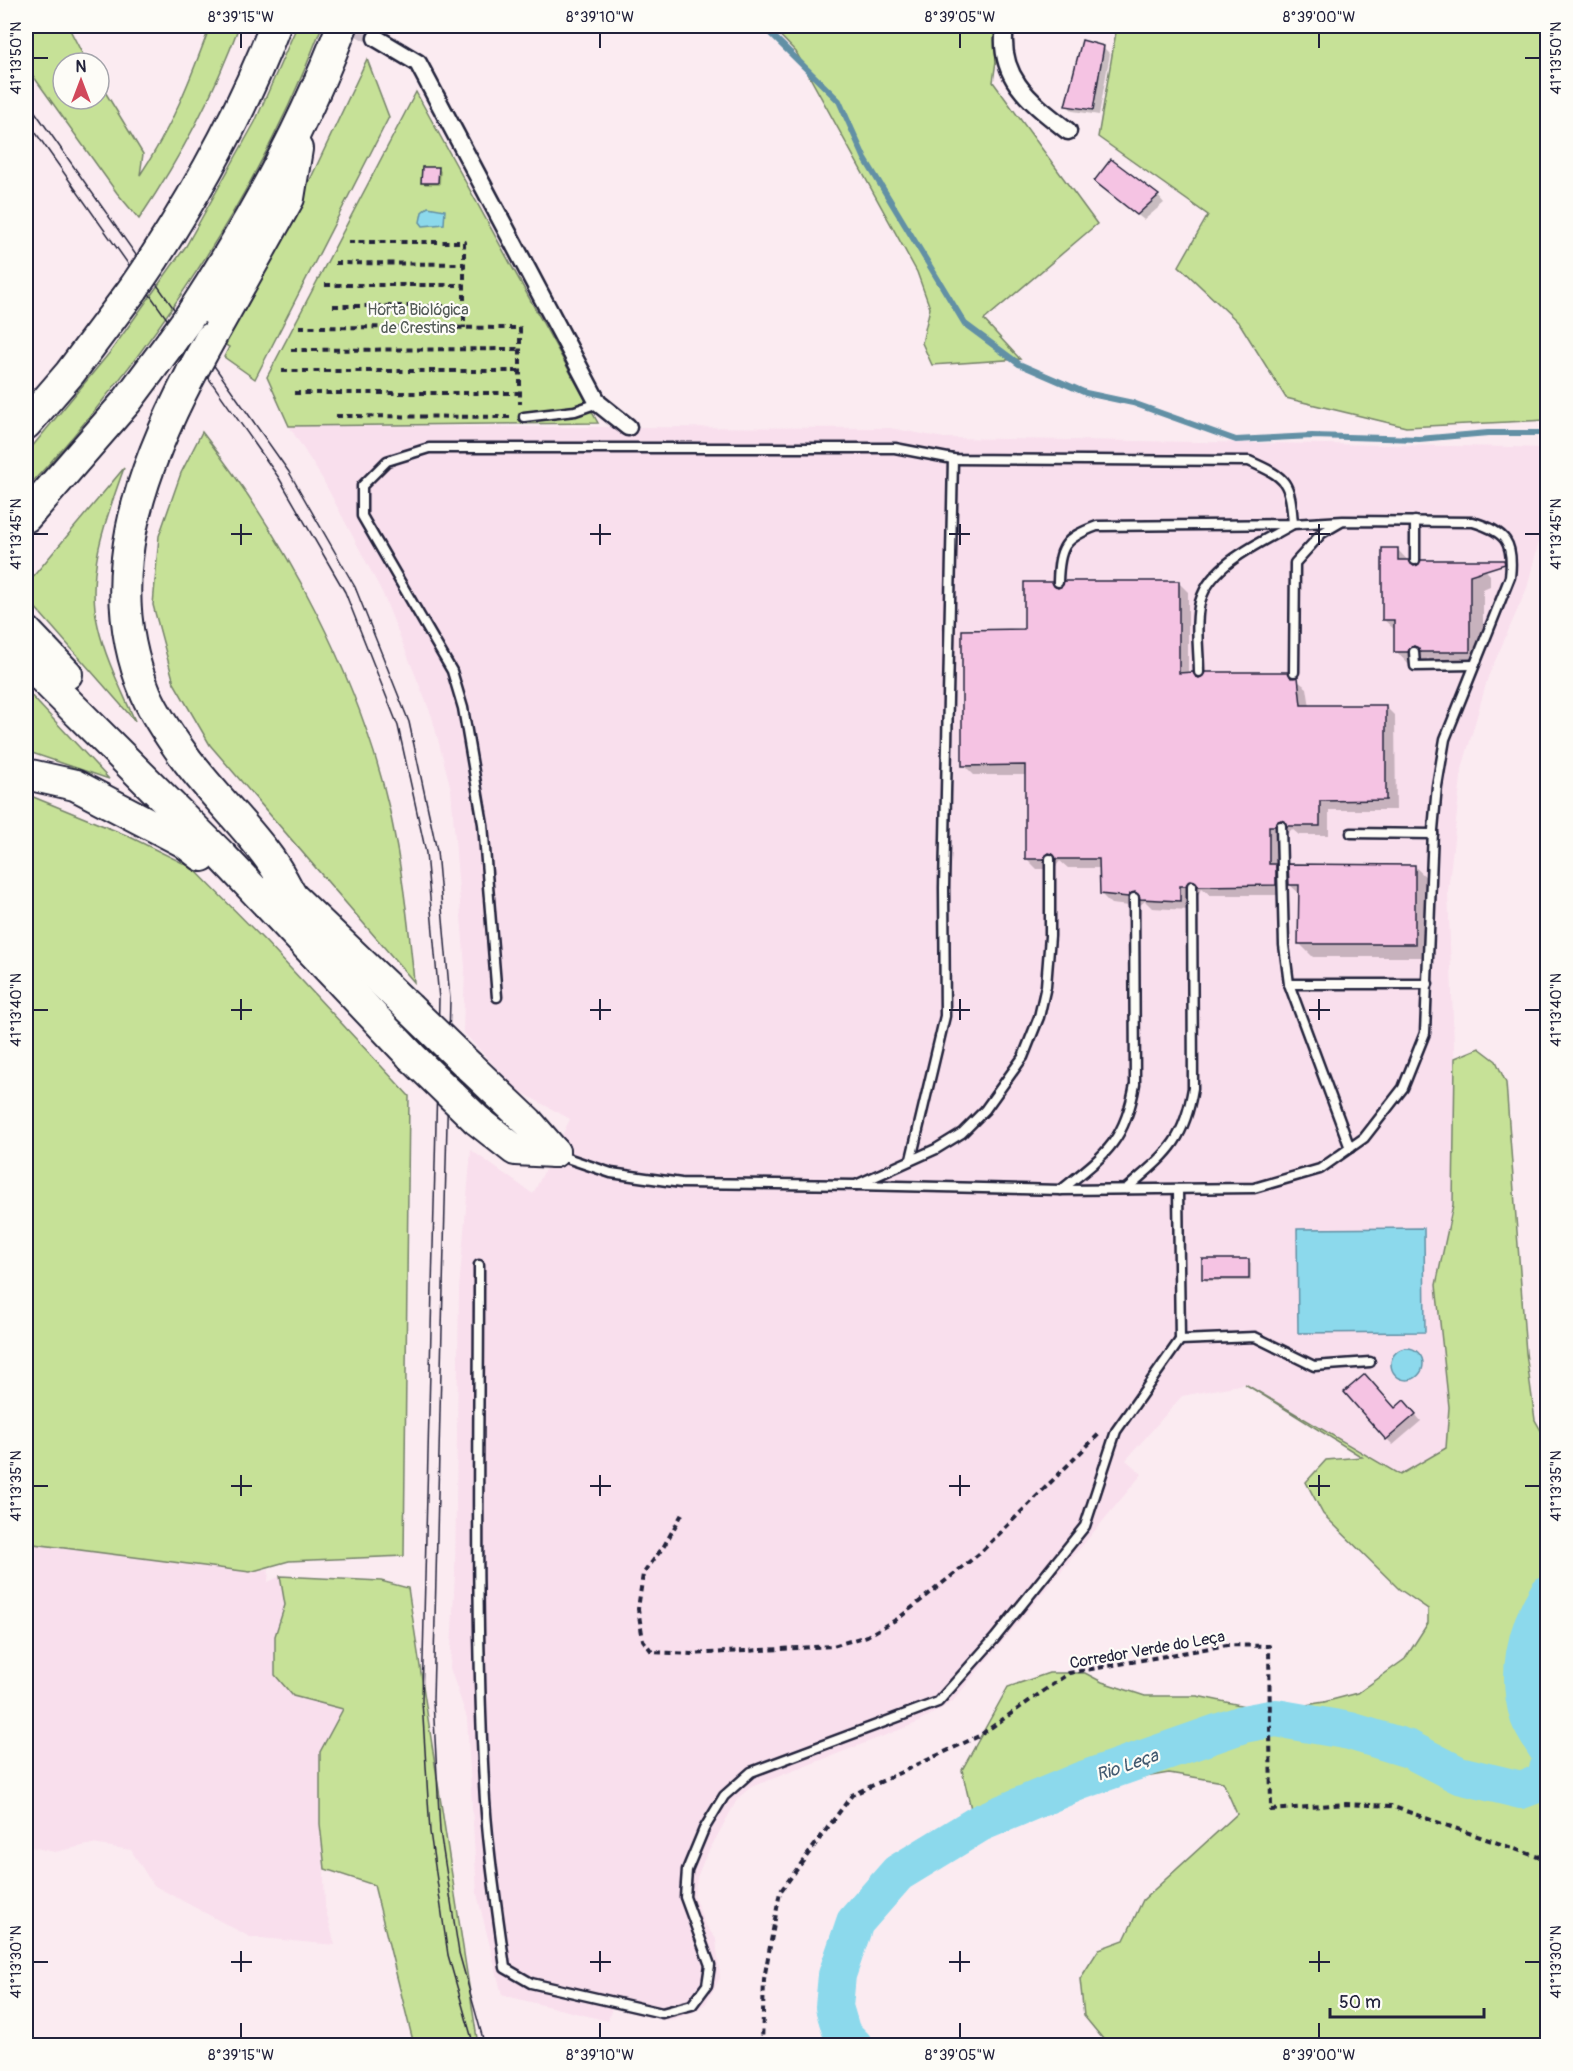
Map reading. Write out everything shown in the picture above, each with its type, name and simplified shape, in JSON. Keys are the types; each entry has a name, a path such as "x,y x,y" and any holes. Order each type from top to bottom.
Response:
{"highway":[{"path":"26,424 70,373 154,258 225,136 247,92 275,26"},
{"path":"26,517 127,401 192,313 243,231 301,122 342,26"},
{"path":"280,902 270,858 184,756 146,695 126,625 125,553 140,490 172,409 289,198 301,122"},
{"path":"26,631 182,791 412,1057 477,1120 515,1150 554,1152"},
{"path":"26,661 222,856 408,1007 528,1122 554,1152"},
{"path":"26,774 75,785 139,817 184,842 280,902"}],"street":[{"path":"1005,26 1002,46 1011,72 1025,96 1068,131"},
{"path":"376,38 418,63 598,403 628,427"}],"lane":[{"path":"522,417 566,412 598,403"},
{"path":"622,448 628,427"},
{"path":"497,997 483,824 464,708 452,671 362,516 362,486 387,461 429,448 895,448 953,459 1249,461 1279,474 1291,495 1293,524"},
{"path":"911,1159 945,1016 944,876 953,459"},
{"path":"1294,672 1295,563 1322,533 1343,521"},
{"path":"554,1152 611,1173 681,1183 1178,1190 1254,1188 1320,1169 1364,1138 1403,1088 1425,1033 1437,786 1445,739 1510,577 1512,557 1505,537 1492,527 1473,522 1343,521 1293,524 1097,526 1082,531 1067,543 1059,556 1058,582"},
{"path":"1415,521 1415,560"},
{"path":"1200,672 1199,608 1208,581 1249,549 1293,524"},
{"path":"1414,652 1415,666 1474,665"},
{"path":"1281,826 1284,945 1289,984 1350,1148"},
{"path":"1351,833 1433,834"},
{"path":"856,1185 962,1133 985,1110 1023,1056 1039,1017 1046,986 1050,936 1050,859"},
{"path":"1126,1189 1169,1152 1188,1115 1193,1088 1192,886"},
{"path":"1061,1190 1112,1147 1122,1132 1131,1108 1135,1084 1134,898"},
{"path":"1289,984 1428,984"},
{"path":"479,1264 479,1549 484,1783 505,1968 531,1983 662,2013 692,2005 707,1984 710,1965 685,1897 687,1870 704,1829 724,1796 751,1772 938,1702 995,1638 1085,1526 1116,1431 1180,1340 1178,1190"},
{"path":"1180,1340 1255,1337 1314,1366 1370,1362"}],"path":[{"path":"348,242 464,242 464,328"},
{"path":"335,262 464,264"},
{"path":"325,285 464,285"},
{"path":"333,306 464,306"},
{"path":"299,327 520,328 522,417 336,416"},
{"path":"291,350 520,349"},
{"path":"282,371 520,372"},
{"path":"294,393 520,393"},
{"path":"682,1514 664,1546 643,1574 638,1609 643,1640 652,1652 691,1654 833,1646 867,1636 899,1618 980,1553 1071,1464 1098,1433 1116,1431"},
{"name":"Corredor Verde do Leça","path":"762,2046 764,1979 780,1892 852,1795 979,1736 1069,1673 1227,1645 1269,1646 1271,1810 1346,1804 1391,1806 1538,1857 1548,1853"}],"shaded area":[{"path":"289,426 890,428 944,438 1513,447 1545,448 1547,455 1547,510 1527,588 1488,677 1462,769 1448,891 1456,1097 1453,1205 1436,1285 1449,1407 1446,1448 1400,1475 1245,1384 1182,1396 1126,1460 1142,1474 952,1702 917,1723 751,1787 738,1798 704,1860 697,1877 694,1897 705,1924 716,1939 720,1978 706,2003 696,2011 674,2019 663,2020 612,2008 608,2021 502,1995 477,1894 467,1718 450,1668 455,1573 459,1289 471,1150 533,1194 570,1119 517,1090 463,1032 465,967 451,789 432,717 382,592 322,478"},
{"path":"26,1543 250,1572 269,1569 268,1582 280,1576 285,1606 275,1636 294,1696 343,1708 320,1752 325,1907 335,1945 250,1937 153,1885 131,1850 92,1844 55,1852 26,1846"}],"green space":[{"path":"26,26 68,26 81,51 51,51 51,101 26,66"},
{"path":"210,26 239,26 219,77 195,126 139,219 117,193 58,111 111,111 111,102 143,154 140,175 171,121"},
{"path":"297,26 322,26 296,89 233,212 157,329 115,385 26,489 26,454 111,351 186,246 255,122"},
{"path":"771,26 1001,26 993,82 1097,224 984,320 1020,359 932,365 922,343 930,308 917,272 796,52"},
{"path":"1117,26 1547,26 1547,420 1406,427 1286,398 1240,324 1179,266 1208,215 1098,137"},
{"path":"367,59 389,117 255,379 224,357 229,347 224,344 309,182"},
{"name":"Horta Biológica de Crestins","path":"416,92 598,423 289,426 267,377"},
{"path":"202,432 263,518 290,564 316,612 360,712 377,762 390,812 405,897 414,982 210,745 174,683 153,605 159,536 181,473"},
{"path":"124,468 104,526 94,586 98,626 105,650 135,721 26,597 26,585"},
{"path":"26,690 109,779 26,751"},
{"path":"26,794 126,835 193,868 266,942 409,1096 404,1556 289,1561 250,1572 26,1543"},
{"path":"1479,1048 1496,1061 1506,1083 1526,1353 1535,1420 1547,1441 1547,2045 1108,2045 1084,2016 1080,1979 1099,1949 1124,1940 1143,1900 1237,1814 1223,1782 1169,1773 1090,1786 1015,1825 977,1835 962,1770 1008,1687 1049,1673 1085,1673 1102,1682 1145,1696 1197,1696 1269,1711 1324,1702 1358,1693 1405,1659 1428,1623 1428,1609 1399,1589 1323,1514 1306,1482 1326,1460 1362,1457 1245,1384 1400,1475 1446,1448 1449,1407 1436,1285 1453,1205 1455,1058"},
{"path":"280,1576 381,1581 408,1588 478,2045 414,2045 374,1885 325,1869 320,1824 320,1752 343,1709 293,1696 275,1675 275,1636 285,1605"}],"water":[{"path":"428,207 445,210 444,224 423,226 420,222 422,212"},
{"path":"1424,1228 1425,1332 1298,1333 1297,1229"},
{"path":"1407,1348 1418,1353 1423,1364 1418,1375 1407,1380 1396,1375 1391,1364 1396,1353"}],"building":[{"path":"1082,40 1104,46 1093,110 1065,106"},
{"path":"1111,159 1159,195 1137,215 1094,181"},
{"path":"422,167 439,167 438,183 421,183"},
{"path":"1382,548 1398,548 1398,560 1409,560 1414,566 1421,560 1504,560 1505,564 1470,575 1470,652 1420,652 1414,646 1408,652 1394,652 1394,620 1382,620"},
{"path":"1064,581 1179,581 1179,673 1193,672 1199,678 1205,672 1288,672 1291,678 1298,677 1301,705 1386,705 1386,800 1320,801 1320,826 1287,826 1281,820 1275,826 1269,826 1269,864 1276,864 1276,885 1198,886 1191,880 1186,886 1180,886 1180,901 1140,899 1135,892 1128,897 1100,894 1099,859 1056,859 1049,853 1044,859 1025,859 1025,765 962,766 962,630 1024,629 1024,582 1052,582 1058,588"},
{"path":"1288,864 1415,865 1415,944 1298,944 1299,885 1289,885"},
{"path":"1202,1259 1249,1259 1249,1279 1202,1279"},
{"path":"1365,1374 1395,1408 1404,1400 1416,1414 1386,1440 1344,1392"}],"waterway":[{"path":"763,26 839,101 865,159 965,324 1019,364 1086,393 1133,403 1236,440 1312,436 1419,439 1488,433 1548,433"},
{"name":"Rio Leça","path":"1548,1594 1528,1638 1523,1669 1523,1685 1529,1717 1548,1750"},
{"name":"Rio Leça","path":"854,2046 842,2034 834,2007 837,1975 855,1922 898,1873 980,1823 1080,1781 1243,1724 1276,1718 1350,1731 1409,1749 1459,1775 1521,1790 1545,1781 1548,1769"}],"tunnel":[{"path":"355,26 376,38"}],"tram line":[{"path":"26,99 289,472 355,587 409,722 437,851 450,999 433,1701 440,1831 459,1953 485,2046"},
{"path":"26,119 279,478 345,592 398,726 426,853 439,999 422,1701 430,1832 448,1955 474,2046"}]}
